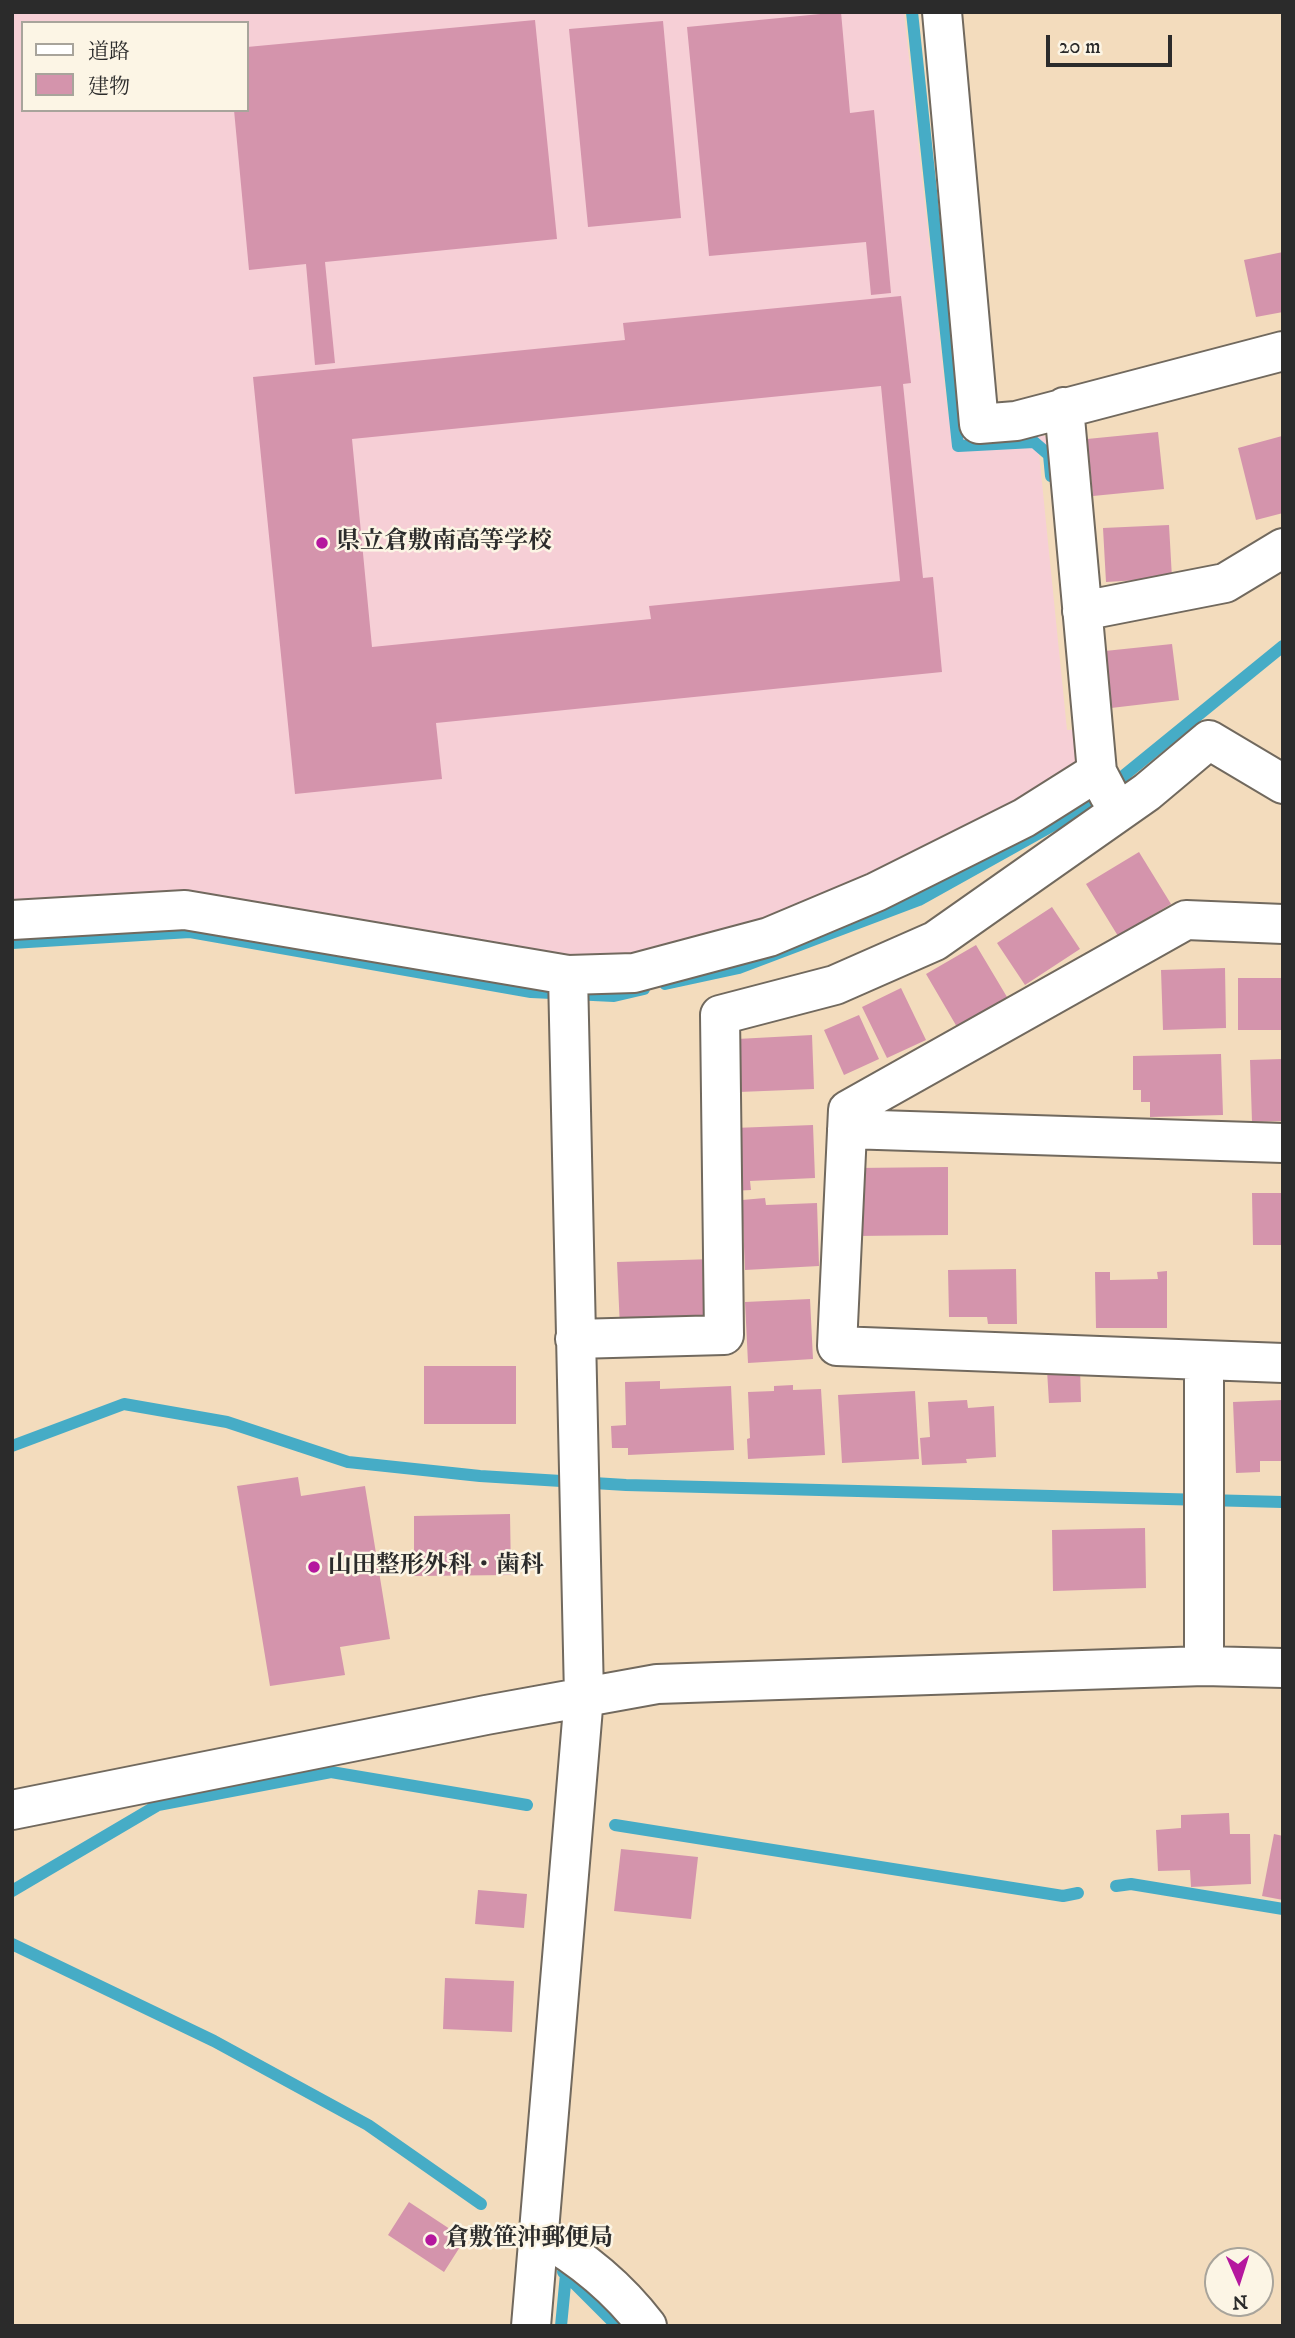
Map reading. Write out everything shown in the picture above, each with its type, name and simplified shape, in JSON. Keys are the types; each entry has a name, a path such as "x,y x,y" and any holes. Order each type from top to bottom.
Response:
{"street":[{"path":"942,12 979,424 1016,421 1283,351"},
{"path":"1064,407 1082,611 1107,792"},
{"path":"1082,611 1225,583 1283,548"},
{"path":"12,920 185,910 569,995 634,973 769,937 888,886 1024,818 1107,792 1147,792 1209,740 1283,784"},
{"path":"575,1339 724,1335 720,1015 835,985 935,941 1107,792"},
{"path":"1283,924 1185,920 848,1110 837,1346 1283,1363"},
{"path":"531,2326 584,1696 569,995"},
{"path":"847,1129 1283,1143"},
{"path":"1204,1361 1205,1666"},
{"path":"12,1810 584,1696 657,1684 1205,1666 1283,1668"},
{"path":"539,2234 567,2249 595,2271 647,2326"}],"shaded area":[{"path":"12,12 904,12 948,414 964,413 966,440 1042,434 1054,443 1039,453 1067,730 1083,729 1086,766 856,890 634,963 12,910"}],"building":[{"path":"841,12 850,113 874,110 891,293 871,295 866,242 709,256 687,27"},
{"path":"535,20 557,239 325,262 335,363 315,365 306,264 249,270 234,112 248,112 248,47"},
{"path":"663,21 681,218 588,227 569,29"},
{"path":"1283,252 1283,312 1256,317 1244,260"},
{"path":"901,296 911,383 903,384 923,578 933,577 942,672 436,723 442,779 295,794 253,377 625,340 623,323","holes":["881,386 900,581 649,606 651,619 372,647 352,439"]},
{"path":"1158,432 1164,489 1093,496 1087,439"},
{"path":"1282,436 1283,513 1256,520 1238,448"},
{"path":"1169,525 1172,578 1106,582 1103,528"},
{"path":"1172,644 1179,700 1111,708 1105,651"},
{"path":"1139,852 1171,904 1118,936 1086,884"},
{"path":"1052,907 1080,949 1025,985 997,943"},
{"path":"976,945 1007,997 957,1027 926,974"},
{"path":"1225,968 1226,1028 1163,1030 1161,970"},
{"path":"1238,978 1283,978 1283,1030 1238,1030"},
{"path":"901,988 926,1040 887,1058 862,1007"},
{"path":"859,1015 879,1059 844,1075 824,1030"},
{"path":"812,1035 814,1089 739,1092 737,1039"},
{"path":"1221,1054 1223,1115 1150,1117 1150,1102 1141,1102 1141,1090 1133,1090 1133,1056"},
{"path":"1283,1059 1283,1121 1252,1122 1250,1060"},
{"path":"813,1125 815,1178 750,1181 751,1190 731,1191 734,1128"},
{"path":"948,1167 948,1235 856,1236 856,1168"},
{"path":"1252,1193 1283,1193 1283,1245 1253,1245"},
{"path":"765,1198 766,1205 817,1203 819,1266 745,1270 742,1200"},
{"path":"714,1259 717,1325 620,1328 617,1262"},
{"path":"1016,1269 1017,1324 988,1324 987,1317 949,1317 948,1270"},
{"path":"1167,1271 1167,1328 1096,1328 1095,1272 1110,1272 1110,1280 1158,1279 1157,1272"},
{"path":"810,1299 813,1359 748,1363 745,1302"},
{"path":"424,1366 516,1366 516,1424 424,1424"},
{"path":"1080,1368 1081,1402 1049,1403 1047,1370"},
{"path":"660,1381 660,1389 731,1386 734,1450 628,1455 628,1448 612,1448 611,1426 626,1425 625,1382"},
{"path":"793,1385 793,1390 821,1389 825,1455 748,1459 748,1392 774,1391 774,1386"},
{"path":"915,1391 919,1459 842,1463 838,1395"},
{"path":"967,1400 968,1408 994,1406 996,1457 966,1459 967,1463 922,1465 920,1438 930,1437 928,1402"},
{"path":"1283,1400 1283,1461 1260,1461 1260,1472 1236,1473 1233,1402"},
{"name":"山田整形外科・歯科","path":"298,1477 301,1496 365,1486 390,1639 340,1647 345,1675 270,1686 237,1486"},
{"path":"510,1514 511,1575 414,1576 414,1516"},
{"path":"1145,1528 1146,1588 1053,1591 1052,1530"},
{"path":"1229,1813 1230,1834 1250,1834 1251,1884 1191,1887 1190,1870 1158,1871 1156,1830 1181,1828 1181,1815"},
{"path":"1274,1834 1283,1836 1283,1900 1262,1896"},
{"path":"621,1849 698,1857 691,1919 614,1911"},
{"path":"478,1890 527,1894 524,1928 475,1924"},
{"path":"445,1978 514,1981 512,2032 443,2029"},
{"path":"409,2202 465,2239 444,2272 388,2235"}],"waterway":[{"path":"912,12 958,446 1034,442 1049,455 1051,476"},
{"path":"665,984 739,968 919,900 1084,808 1283,646"},
{"path":"12,943 190,932 531,992 614,996 644,989"},
{"path":"12,1446 124,1404 227,1422 348,1462 480,1476 626,1485 1283,1502"},
{"path":"12,1891 158,1805 331,1772 527,1805"},
{"path":"615,1825 1063,1896 1078,1893"},
{"path":"1116,1886 1131,1884 1283,1909"},
{"path":"12,1944 214,2041 368,2125 481,2204"},
{"path":"563,2272 617,2326"},
{"path":"561,2326 566,2274"}],"place":[{"name":"県立倉敷南高等学校","path":"322,543"},
{"name":"山田整形外科・歯科","path":"314,1567"},
{"name":"倉敷笹沖郵便局","path":"431,2240"}]}
